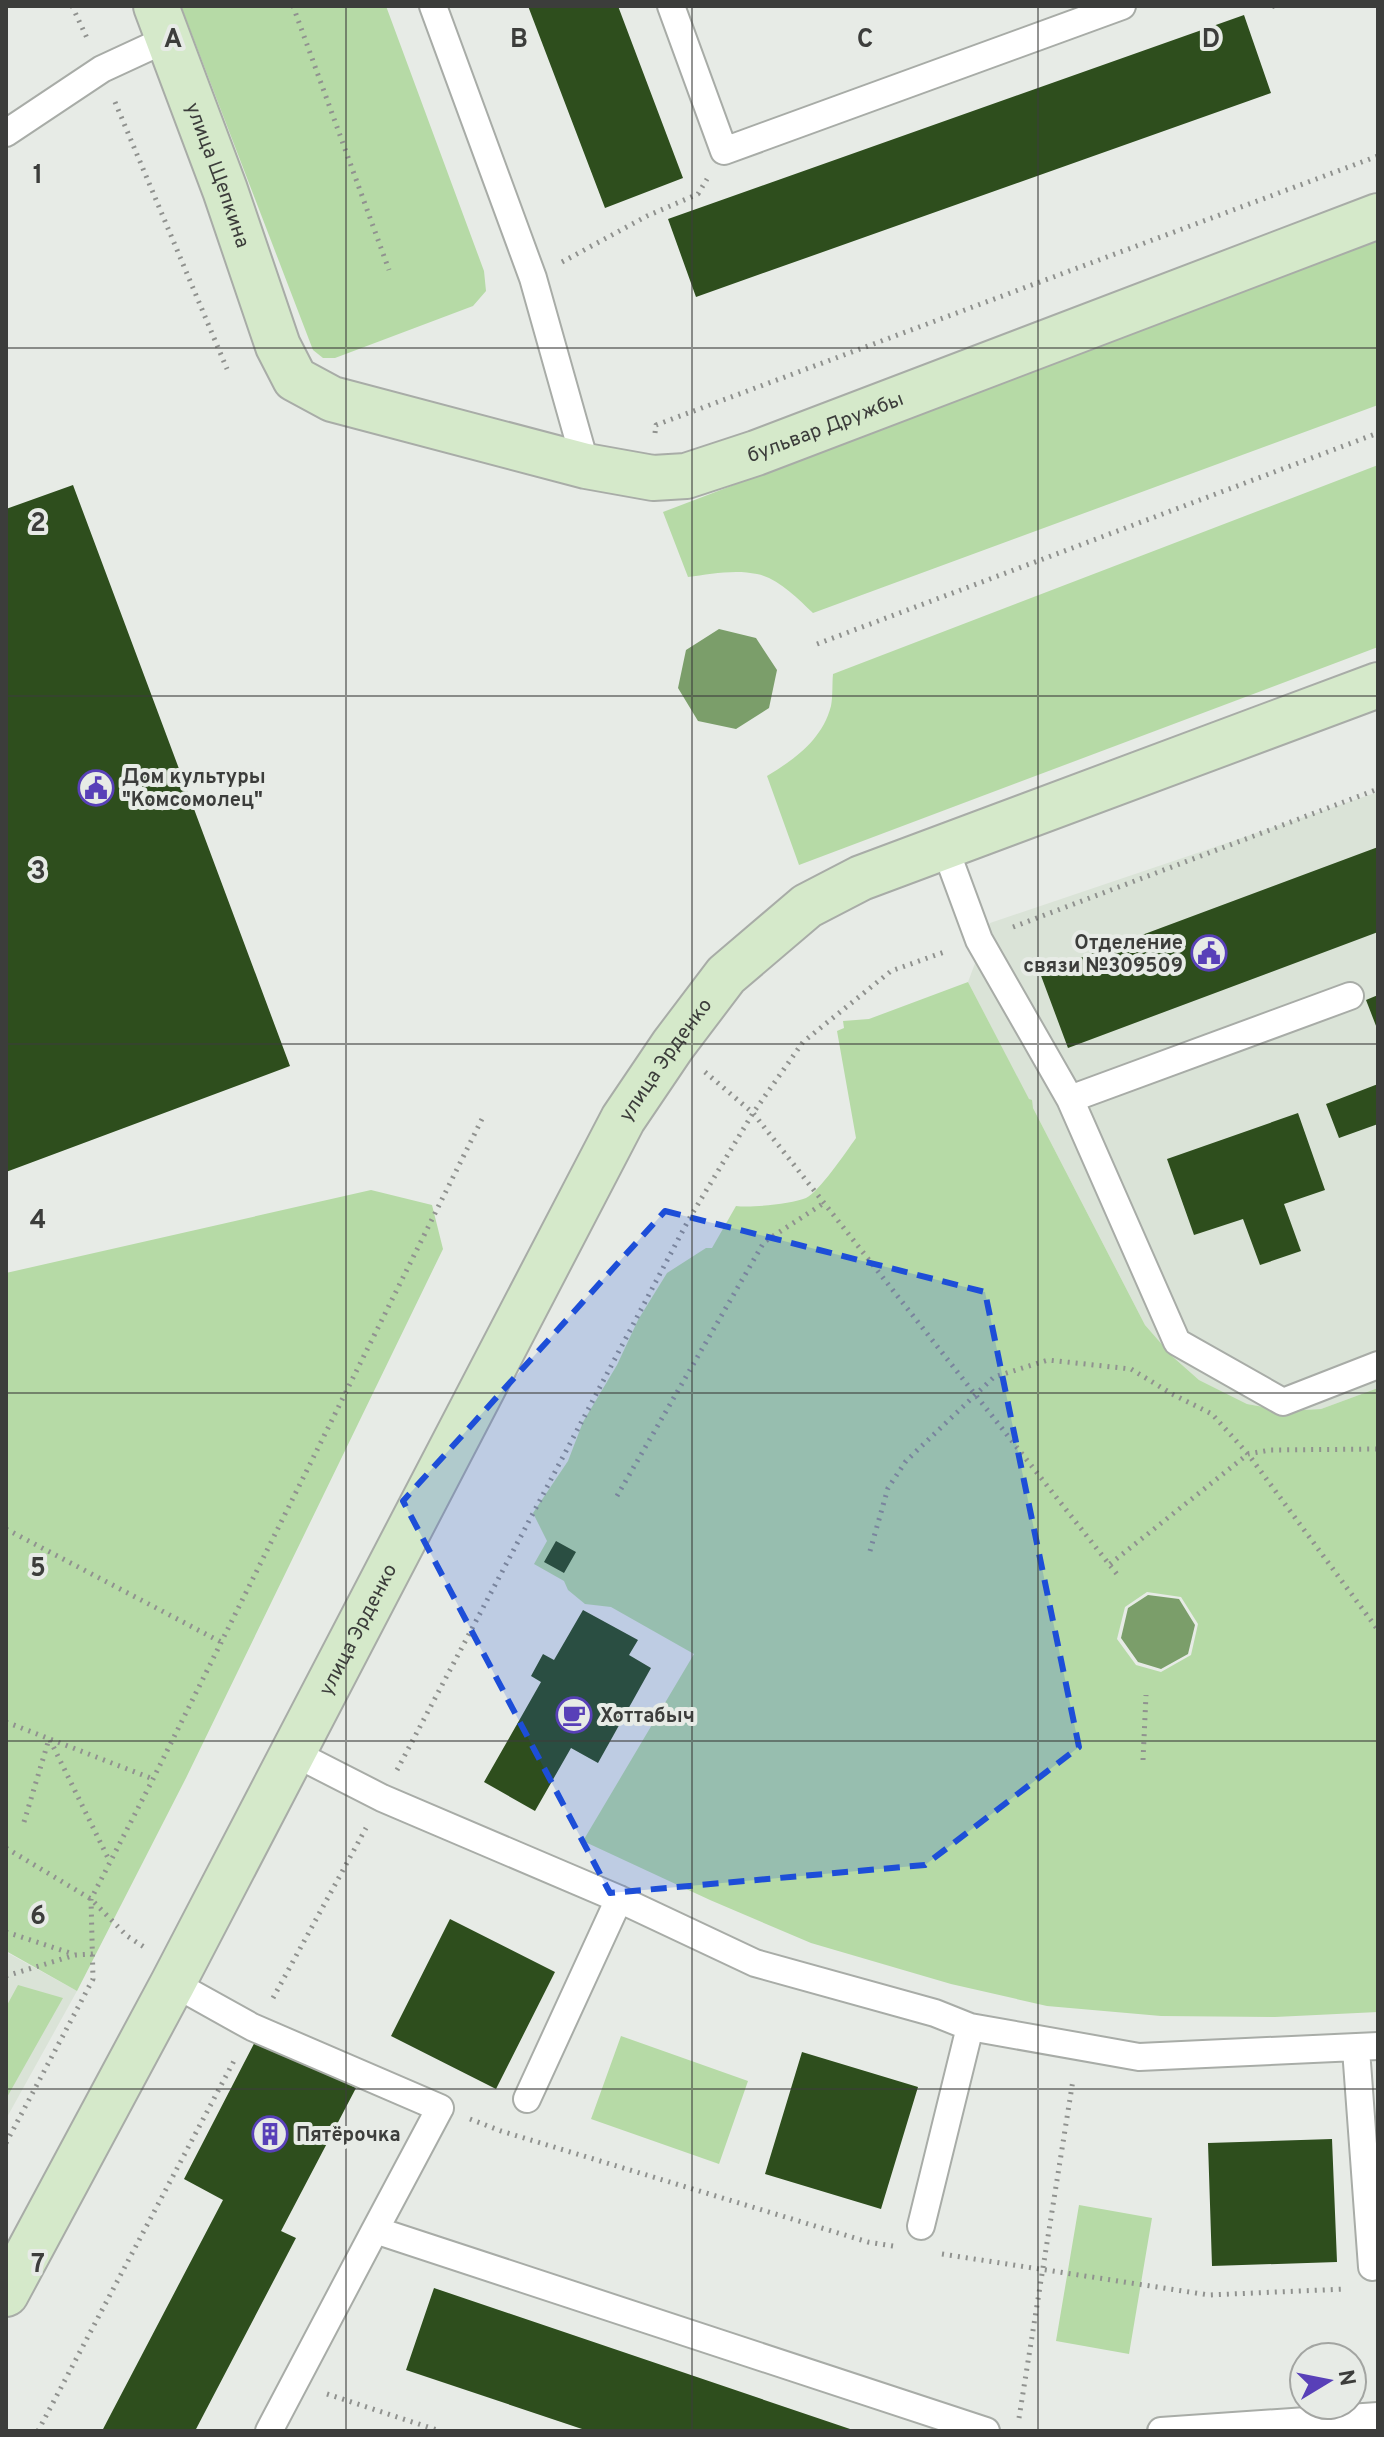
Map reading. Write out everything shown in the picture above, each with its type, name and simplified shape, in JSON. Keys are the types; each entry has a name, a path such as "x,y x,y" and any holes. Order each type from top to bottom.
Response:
{"main road":[{"name":"улица Щепкина","path":"163,22 278,346"},
{"name":"бульвар Дружбы","path":"278,346 295,379 332,399 586,466 653,478 686,476 756,453 1378,216"},
{"path":"945,848 1378,685"},
{"name":"улица Эрденко","path":"6,2294 294,1753 623,1119 726,975 807,906 861,878 945,848"}],"lane":[{"path":"433,6 533,278 586,466"},
{"path":"671,6 724,151 1122,6"},
{"path":"6,133 102,69 163,22"},
{"path":"945,848 979,940 1070,1099 1177,1342 1283,1402 1378,1365"},
{"path":"1070,1099 1350,996"},
{"path":"294,1753 382,1798 619,1899 755,1963 935,2013 970,2027 1139,2057 1367,2048 1372,2267"},
{"path":"527,2099 619,1899"},
{"path":"173,1983 252,2027 440,2108 269,2431"},
{"path":"921,2226 970,2027"},
{"path":"375,2230 986,2431"},
{"path":"1161,2431 1378,2416"}],"path":[{"path":"72,6 102,69 227,369"},
{"path":"293,6 389,270"},
{"path":"533,278 647,216 698,194 724,151"},
{"path":"653,478 656,425 1378,156"},
{"path":"817,644 1378,433"},
{"path":"38,2431 252,2027 267,2008 382,1798 689,1219 753,1113 803,1042 891,971 1378,789"},
{"path":"673,1045 753,1113 1120,1578"},
{"path":"6,2143 93,1979 91,1899 484,1115"},
{"path":"617,1496 764,1242 824,1203"},
{"path":"870,1551 888,1488 906,1461 994,1377 1048,1360 1131,1369 1212,1414 1248,1454 1378,1630"},
{"path":"1110,1564 1248,1454 1270,1450 1378,1449"},
{"path":"6,1529 221,1642"},
{"path":"1143,1760 1146,1695"},
{"path":"6,1722 153,1779"},
{"path":"24,1822 49,1739"},
{"path":"49,1739 110,1862"},
{"path":"6,1848 91,1899"},
{"path":"6,1932 75,1955"},
{"path":"6,1976 75,1955 93,1954"},
{"path":"1017,2431 1079,2046"},
{"path":"295,2383 440,2431"}],"highlighted area":[{"path":"665,1211 985,1292 1079,1747 925,1865 610,1893 403,1501"}],"shaded area":[{"path":"181,6 386,6 484,271 486,291 473,306 335,358 323,358 313,350"},
{"path":"1378,239 1378,405 813,613 787,589 765,576 731,572 688,577 663,512"},
{"path":"1378,465 1378,647 799,865 767,776 788,763 821,729 831,706 833,674"},
{"path":"719,629 756,638 777,670 769,708 736,729 698,721 678,688 686,650"},
{"path":"1378,792 1378,1388 1321,1409 1285,1411 1247,1404 1199,1380 1173,1357 1145,1325 968,982 990,923"},
{"path":"968,982 1032,1100 1033,1108 1145,1325 1173,1357 1199,1380 1247,1404 1285,1411 1321,1409 1378,1388 1378,2012 1275,2017 1161,2016 1047,2006 951,1984 811,1943 583,1841 694,1654 611,1607 585,1604 568,1590 564,1581 534,1564 547,1541 533,1513 568,1461 583,1422 667,1273 706,1248 712,1248 736,1206 782,1204 806,1198 818,1188 856,1138 837,1031 844,1028 843,1021 869,1019","holes":["1147,1592 1181,1597 1198,1624 1191,1655 1161,1672 1136,1665 1117,1639 1125,1607"]},
{"path":"371,1190 432,1205 443,1249 186,1778 77,1991 6,1951 6,1273"},
{"path":"1148,1595 1179,1599 1195,1625 1188,1654 1161,1669 1138,1662 1121,1638 1128,1608"},
{"path":"6,1952 77,1991 6,2119"},
{"path":"18,1985 63,1998 6,2099 6,2007"},
{"path":"621,2036 748,2081 719,2164 591,2119"},
{"path":"1079,2205 1152,2218 1129,2354 1056,2341"}],"building":[{"path":"528,6 618,6 683,178 605,208"},
{"path":"1244,15 1271,93 696,297 668,219"},
{"name":"Дом культуры \"Комсомолец\"","path":"73,485 290,1066 6,1172 6,509"},
{"name":"Отделение связи №309509","path":"1378,847 1378,932 1068,1048 1040,973"},
{"path":"1378,995 1378,1031 1366,1000"},
{"path":"1378,1084 1378,1124 1339,1138 1326,1104"},
{"path":"1298,1113 1325,1190 1284,1204 1301,1251 1260,1265 1243,1219 1194,1235 1167,1159"},
{"path":"556,1541 576,1552 564,1573 544,1562"},
{"name":"Хоттабыч","path":"583,1610 638,1640 629,1655 651,1668 598,1763 571,1748 535,1811 484,1782 541,1682 531,1676 543,1654 554,1660"},
{"path":"450,1919 555,1972 496,2089 391,2036"},
{"path":"258,2036 356,2088 281,2231 296,2238 195,2431 102,2431 223,2200 184,2179"},
{"path":"802,2052 918,2087 881,2209 765,2174"},
{"path":"1332,2139 1337,2262 1212,2266 1208,2143"},
{"path":"434,2288 853,2431 588,2431 406,2370"}],"place":[{"name":"Дом культуры \"Комсомолец\"","path":"96,788"},
{"name":"Отделение связи №309509","path":"1209,953"},
{"name":"Хоттабыч","path":"574,1715"},
{"name":"Пятёрочка","path":"270,2134"}]}
